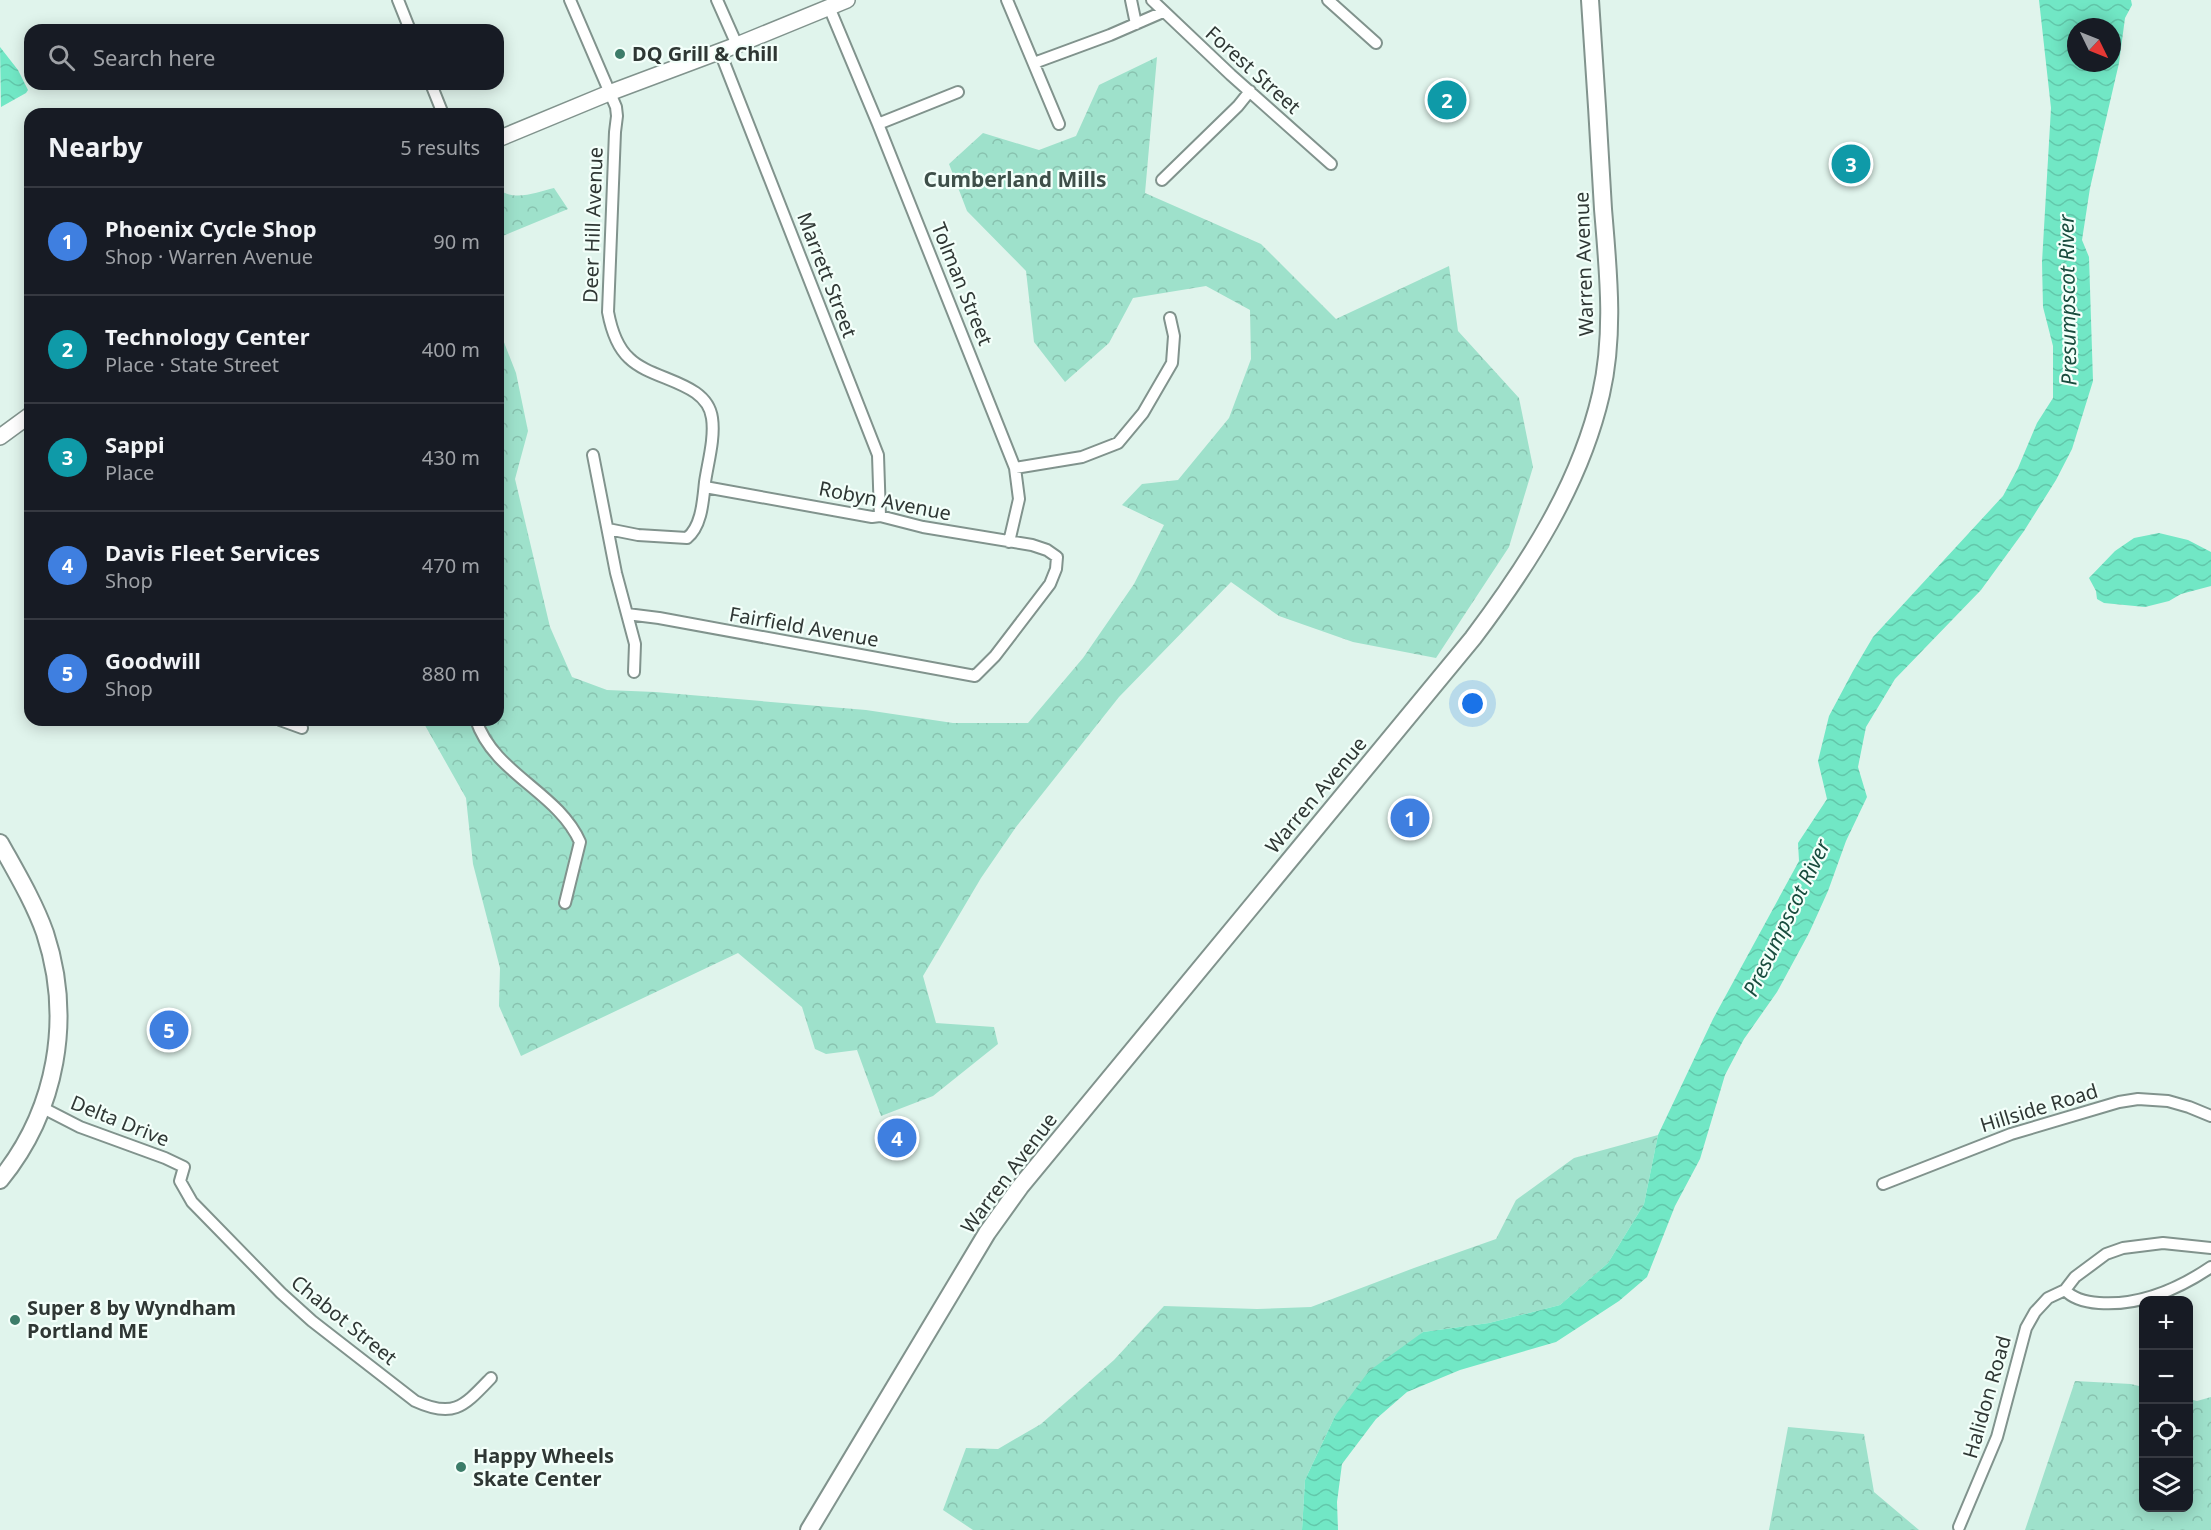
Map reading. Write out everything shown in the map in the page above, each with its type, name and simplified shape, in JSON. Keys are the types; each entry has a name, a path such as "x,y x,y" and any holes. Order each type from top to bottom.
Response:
{"main road":[{"path":"504,137 847,0"},
{"name":"Warren Avenue","path":"809,1530 987,1233 1020,1187 1473,638 1505,596 1538,544 1570,485 1581,459 1601,396 1606,366 1610,306 1590,0"},
{"path":"0,437 24,419"},
{"path":"0,843 44,930 55,974 58,1037 52,1076 43,1108 24,1148 0,1179"}],"street":[{"path":"398,0 408,24"},
{"name":"Deer Hill Avenue","path":"570,0 616,107 608,312 610,323 621,348 628,357 646,371 679,383 701,396 712,418 705,487 694,533 687,538 638,535 608,529"},
{"path":"717,0 737,45"},
{"path":"1007,0 1059,124"},
{"path":"1131,0 1136,24"},
{"name":"Forest Street","path":"1152,0 1331,164"},
{"path":"1328,0 1376,43"},
{"name":"Tolman Street","path":"829,7 1015,468 1019,499 1010,542"},
{"path":"1034,63 1163,12"},
{"name":"Marrett Street","path":"720,52 878,455 880,516"},
{"path":"433,90 441,108"},
{"path":"1162,180 1238,106 1250,91"},
{"path":"878,124 958,92"},
{"path":"1015,468 1082,457 1118,443 1143,413 1172,363 1174,336 1170,318"},
{"path":"593,454 635,644 634,672"},
{"name":"Robyn Avenue","path":"705,487 872,517 880,516 923,527 1047,550 1057,557 1056,569 1050,584 995,656 975,676"},
{"name":"Fairfield Avenue","path":"627,614 975,676"},
{"path":"296,726 302,728"},
{"path":"479,726 491,749 559,811 577,834 580,842 565,903"},
{"name":"Hillside Road","path":"1883,1184 2011,1134 2119,1102 2148,1099 2168,1101 2211,1116"},
{"name":"Delta Drive","path":"43,1108 80,1127 184,1167"},
{"name":"Chabot Street","path":"184,1167 180,1181 192,1202 281,1293 312,1322 415,1401 433,1409 448,1410 463,1404 491,1378"},
{"name":"Halidon Road","path":"1959,1527 1997,1437 2026,1328 2035,1312 2048,1298 2065,1290 2074,1277 2097,1259 2123,1248 2163,1243 2211,1248"},
{"path":"2065,1290 2070,1295 2092,1302 2124,1304 2178,1287 2211,1267"}],"green space":[{"path":"1157,57 1145,193 1261,244 1336,319 1449,266 1458,331 1519,398 1533,467 1509,547 1436,658 1353,642 1279,616 1231,582 1119,697 1016,827 981,878 923,976 936,1023 994,1027 998,1044 933,1096 881,1116 857,1050 826,1054 815,1049 802,1007 738,953 521,1056 499,1006 500,968 473,864 466,798 425,726 504,726 504,342 516,373 528,431 515,479 550,627 572,677 607,690 866,710 953,723 1028,723 1083,658 1134,584 1164,525 1122,505 1142,484 1178,480 1229,418 1251,359 1250,310 1206,286 1133,298 1109,343 1065,382 1034,342 1026,271 967,211 949,164 983,133 1039,150 1076,136 1099,85"},
{"path":"554,188 568,209 504,236 504,193 533,194"},
{"path":"1658,1135 1644,1204 1608,1263 1560,1305 1489,1323 1423,1332 1335,1416 1305,1480 1302,1530 973,1530 943,1510 966,1448 998,1449 1041,1424 1114,1360 1164,1306 1257,1309 1311,1307 1496,1239 1516,1200 1574,1158"},
{"path":"2075,1381 2139,1386 2139,1512 2193,1512 2193,1400 2211,1397 2211,1530 2025,1530"},
{"path":"1788,1427 1864,1434 1874,1492 1919,1530 1769,1530"}],"water":[{"name":"Presumpscot River","path":"2039,0 2131,0 2132,5 2125,18 2121,48 2121,18 2067,18 2067,72 2117,72 2090,188 2082,240 2089,257 2093,381 2072,449 2056,480 2024,531 1981,590 1895,679 1866,727 1858,767 1867,797 1846,841 1828,891 1809,933 1777,992 1744,1039 1725,1075 1700,1159 1675,1206 1647,1277 1619,1301 1556,1342 1460,1370 1407,1392 1376,1419 1342,1464 1337,1502 1338,1530 1302,1530 1305,1480 1335,1416 1369,1371 1423,1332 1489,1323 1560,1305 1608,1263 1644,1204 1658,1135 1713,1019 1799,861 1798,843 1827,799 1818,761 1829,716 1873,637 2003,496 2037,423 2053,398 2053,346 2043,307 2042,262 2051,108"},
{"path":"0,47 18,70 24,82 24,90 28,90 1,107"},
{"path":"2159,533 2188,540 2211,552 2211,586 2145,607 2104,603 2097,599 2096,591 2089,578 2115,551 2134,538"}],"place":[{"name":"DQ Grill & Chill","path":"620,54"},
{"name":"Technology Center","path":"1447,100"},
{"name":"Sappi","path":"1851,164"},
{"name":"Phoenix Cycle Shop","path":"1410,818"},
{"name":"Goodwill","path":"169,1030"},
{"name":"Davis Fleet Services","path":"897,1138"},
{"name":"Super 8 by Wyndham Portland ME","path":"15,1320"},
{"name":"Happy Wheels Skate Center","path":"461,1467"}],"district":[{"name":"Cumberland Mills","path":"1015,180"}]}
